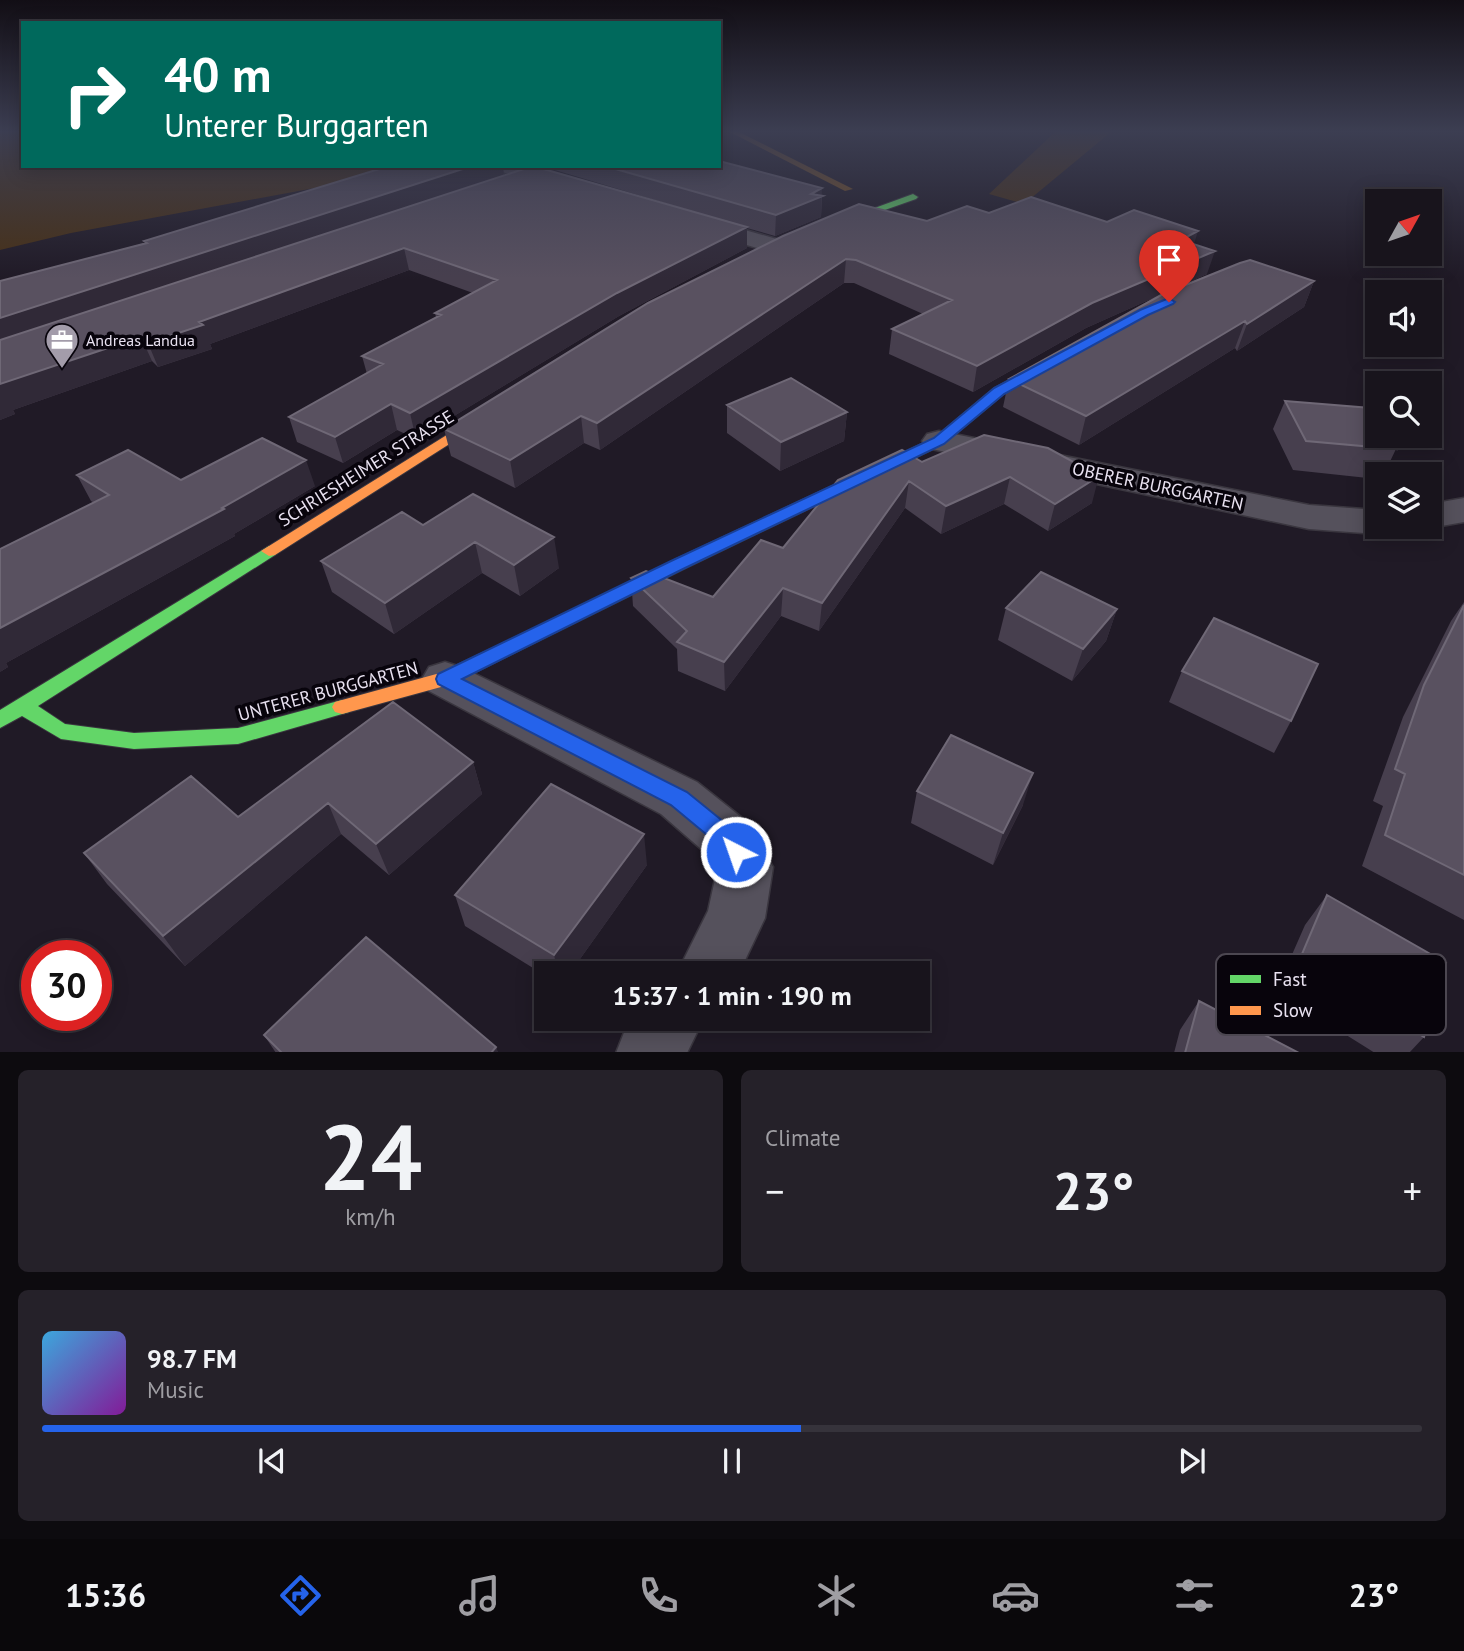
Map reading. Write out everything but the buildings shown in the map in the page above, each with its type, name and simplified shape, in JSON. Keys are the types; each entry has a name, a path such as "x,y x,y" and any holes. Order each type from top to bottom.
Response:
{"street":[{"path":"557,181 587,190"},
{"path":"815,232 913,197"},
{"path":"676,217 784,244"},
{"path":"755,258 784,244"},
{"name":"UNTERER BURGGARTEN","path":"23,706 61,731 134,741 237,736 445,679 939,441 999,391 1071,352"},
{"name":"SCHRIESHEIMER STRASSE","path":"0,720 508,401"},
{"name":"OBERER BURGGARTEN","path":"939,441 1309,517 1365,521"},
{"path":"1442,514 1464,510"},
{"path":"445,679 679,798 727,838 745,867 736,918 713,961"},
{"path":"648,1052 663,1031"}],"shaded area":[{"path":"0,181 349,181 71,233 0,250"},
{"path":"1003,181 1052,181 1024,204 989,194"}],"waterway":[{"path":"832,181 848,189"}],"traffic: fast":[{"path":"825,228 913,197"},
{"path":"680,564 939,441 999,391 1052,362"},
{"path":"0,720 269,551"},
{"path":"23,706 61,731 134,741 238,736 342,707"}],"traffic: slow":[{"path":"269,551 490,412"},
{"path":"342,707 445,679 680,564"}],"place":[{"name":"Andreas Landua","path":"62,370"}],"route":[{"path":"736,852 727,838 679,798 445,679 939,441 999,391 1144,312 1169,302"}]}
